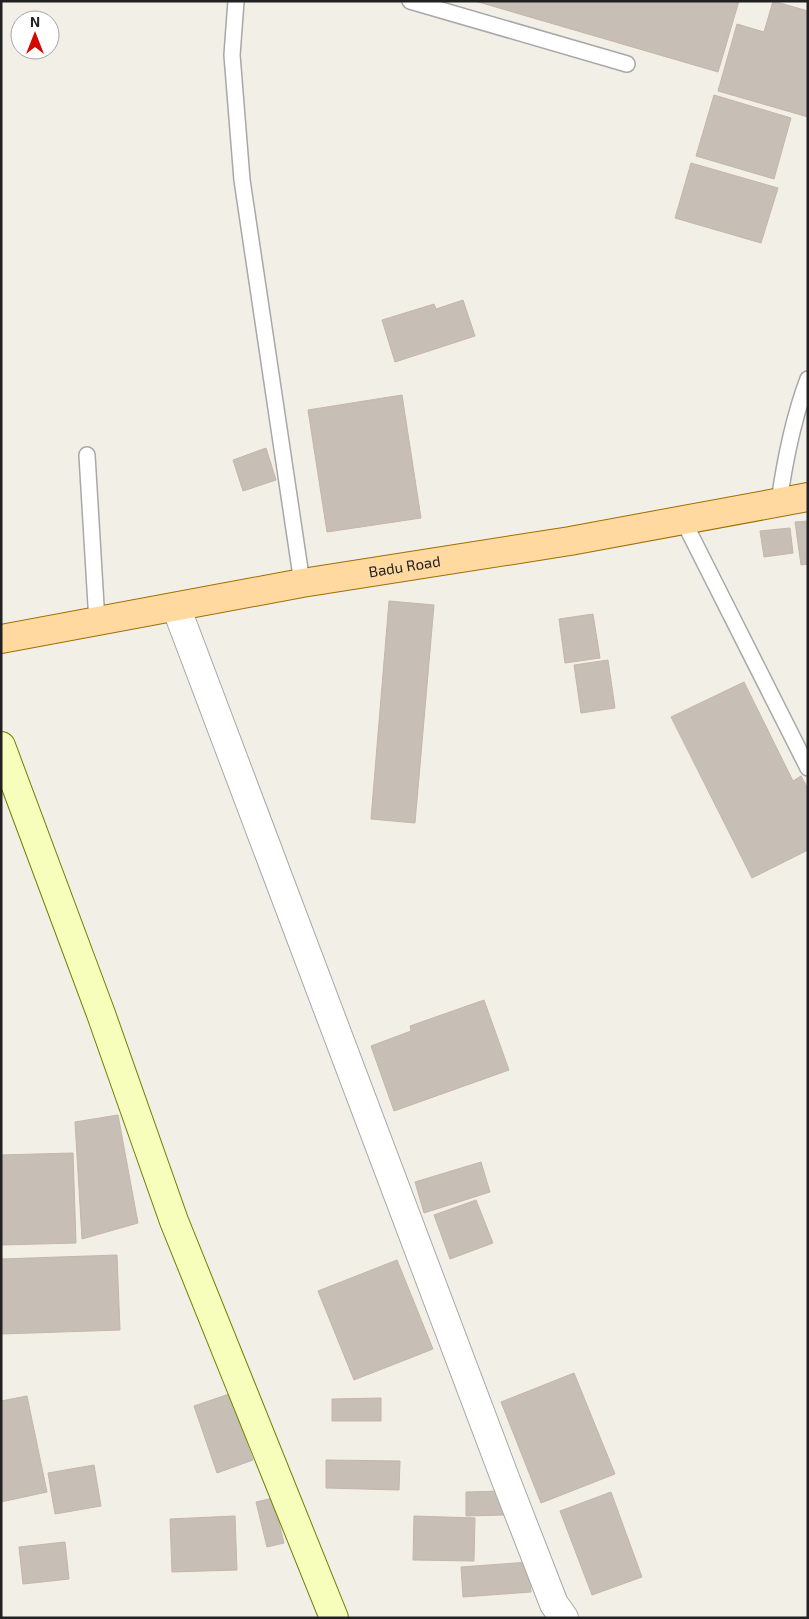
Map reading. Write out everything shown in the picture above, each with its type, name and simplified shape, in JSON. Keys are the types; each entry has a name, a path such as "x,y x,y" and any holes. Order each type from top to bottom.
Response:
{"main road":[{"name":"Badu Road","path":"1,639 176,608 302,583 570,541 808,498"}],"street":[{"path":"176,608 505,1478 554,1604 564,1618"},
{"path":"1,746 101,1014 174,1221 334,1618"}],"lane":[{"path":"236,1 232,55 242,180 302,583"},
{"path":"410,1 627,64"},
{"path":"779,502 787,450 798,405 808,379"},
{"path":"87,455 97,622"},
{"path":"683,520 808,768"}],"building":[{"path":"475,1 739,1 718,72"},
{"path":"773,1 808,11 808,117 718,91 737,24 764,32"},
{"path":"714,95 791,118 774,179 696,156"},
{"path":"691,163 778,188 761,243 675,218"},
{"path":"463,300 475,336 395,362 382,320 434,304 436,309"},
{"path":"402,395 421,518 327,532 308,410"},
{"path":"266,448 276,480 243,491 233,460"},
{"path":"808,521 808,564 801,565 795,522"},
{"path":"790,528 793,553 764,557 760,531"},
{"path":"389,601 434,605 415,823 371,819"},
{"path":"593,614 600,658 565,663 559,619"},
{"path":"608,660 615,708 581,713 574,665"},
{"path":"744,682 793,781 801,776 808,789 808,850 752,878 671,717"},
{"path":"484,1000 509,1070 394,1111 371,1046 411,1031 410,1026"},
{"path":"118,1115 138,1223 82,1239 75,1122"},
{"path":"73,1153 76,1243 1,1245 1,1155"},
{"path":"481,1162 490,1192 424,1213 415,1182"},
{"path":"476,1200 493,1243 450,1259 434,1215"},
{"path":"117,1255 120,1330 1,1334 1,1259"},
{"path":"397,1260 433,1349 354,1380 318,1291"},
{"path":"574,1373 615,1474 541,1503 501,1402"},
{"path":"229,1394 253,1460 217,1473 194,1406"},
{"path":"27,1396 47,1492 1,1502 1,1401"},
{"path":"381,1398 381,1421 332,1421 332,1399"},
{"path":"326,1460 400,1461 399,1490 326,1488"},
{"path":"94,1465 101,1506 55,1514 48,1473"},
{"path":"503,1491 504,1515 466,1516 466,1492"},
{"path":"611,1492 642,1577 592,1595 560,1511"},
{"path":"273,1498 284,1543 267,1547 256,1502"},
{"path":"235,1516 237,1570 172,1572 170,1519"},
{"path":"414,1516 475,1518 474,1561 413,1560"},
{"path":"65,1542 69,1579 23,1584 19,1547"},
{"path":"529,1562 531,1592 463,1597 461,1567"}]}
